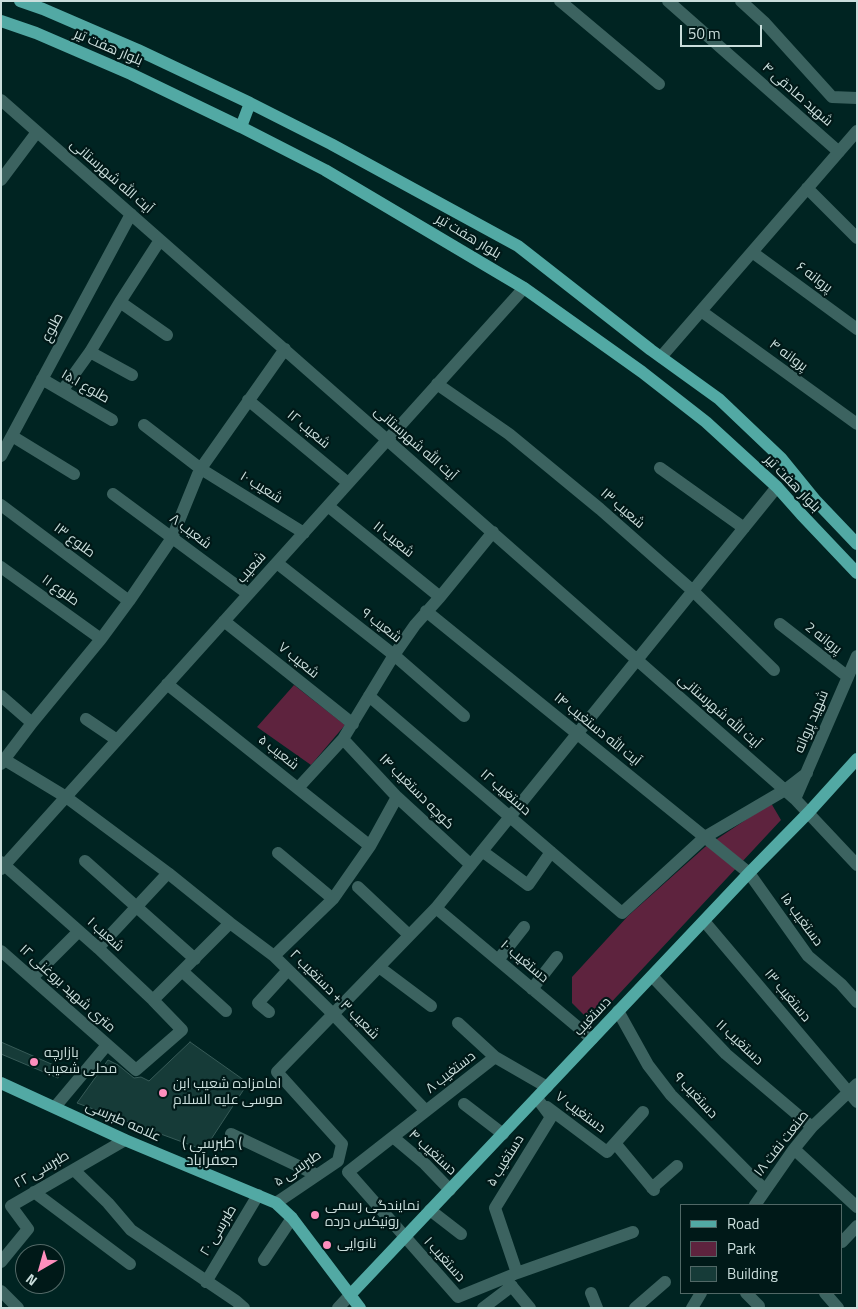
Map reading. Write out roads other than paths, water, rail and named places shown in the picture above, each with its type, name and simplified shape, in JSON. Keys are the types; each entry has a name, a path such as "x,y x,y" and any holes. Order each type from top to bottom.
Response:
{"main road":[{"name":"بلوار هفت تیر","path":"20,1 138,50 250,104 331,144 518,246 661,357 719,398 781,458 816,500 857,544"},
{"name":"بلوار هفت تیر","path":"1,21 36,33 131,74 241,126 325,170 524,288 634,367 706,422 778,487 801,514 857,572"},
{"path":"241,126 250,104"},
{"path":"801,514 816,500"},
{"name":"دستغیب","path":"350,1295 503,1134 538,1100 547,1087 809,812 857,759"},
{"name":"علامه طبرسی","path":"1,1083 125,1140 276,1203 292,1218 360,1308"}],"street":[{"path":"560,1 659,84"},
{"name":"شهید صادقی ۴","path":"668,1 839,152"},
{"path":"741,1 764,23 832,98 857,98"},
{"name":"آیت الله شهرستانی","path":"1,100 785,790 809,812 857,864"},
{"path":"661,357 857,131"},
{"path":"1,180 38,132"},
{"path":"807,188 857,238"},
{"name":"طلوع","path":"1,456 131,214"},
{"path":"62,391 90,352 160,240"},
{"name":"پروانه ۶","path":"752,252 857,329"},
{"name":"شعیب","path":"2,865 66,797 524,288"},
{"path":"120,302 167,335"},
{"name":"پروانه ۴","path":"701,311 857,424"},
{"path":"3,762 129,601 172,538 202,468 224,434 285,350"},
{"path":"90,352 132,375"},
{"name":"طلوع ۱۵.۱","path":"42,379 112,420"},
{"name":"شعیب ۱۳","path":"437,384 509,434 600,509 693,591 774,670"},
{"name":"شعیب ۱۲","path":"248,400 348,483"},
{"name":"شعیب ۱۰","path":"144,425 202,468 304,533"},
{"path":"12,436 74,474"},
{"path":"660,468 744,528"},
{"path":"405,1238 338,1161 342,1144 277,1072 436,908 778,487"},
{"name":"شعیب ۸","path":"113,494 248,594"},
{"name":"طلوع ۱۳","path":"1,505 129,601"},
{"name":"شعیب ۱۱","path":"328,506 440,597"},
{"path":"298,788 343,739 394,655 415,625 493,532"},
{"name":"شعیب ۹","path":"277,563 394,655 464,716"},
{"name":"طلوع ۱۱","path":"1,567 101,639"},
{"name":"آیت الله دستغیب ۱۴","path":"426,611 749,873"},
{"name":"شعیب ۷","path":"224,621 352,724"},
{"name":"پروانه 2","path":"780,624 848,677"},
{"name":"شهید پروانه","path":"795,799 857,656"},
{"name":"شعیب ۵","path":"167,684 370,846"},
{"path":"1,696 32,723"},
{"name":"دستغیب ۱۲","path":"369,696 622,913 704,837"},
{"path":"86,720 117,740"},
{"name":"کوچه دستغیب ۱۴","path":"343,739 397,797 471,865"},
{"name":"شعیب ۳ + دستغیب ۲","path":"3,762 66,797 168,873 274,956 333,1014 426,1111"},
{"path":"704,837 785,790 807,773"},
{"path":"274,956 333,899 370,846 397,797"},
{"path":"482,851 528,885 551,852"},
{"path":"278,853 333,899"},
{"path":"85,861 194,958"},
{"name":"شعیب ۱","path":"2,865 98,948 154,1000 182,1030 136,1070"},
{"path":"98,948 168,873"},
{"name":"دستغیب ۱۵","path":"749,873 808,956 841,984 857,1002"},
{"path":"358,887 410,935"},
{"name":"دستغیب ۱۰","path":"436,908 592,1039"},
{"name":"دستغیب ۱۳","path":"704,921 852,1088 857,1102"},
{"path":"154,1000 230,923"},
{"path":"498,960 524,927"},
{"path":"32,978 79,931"},
{"name":"۱۲ متری شهید بروغنی","path":"1,951 136,1070"},
{"path":"532,989 557,958"},
{"path":"379,967 432,1006"},
{"path":"269,1012 258,1003 288,970"},
{"path":"182,971 226,1011"},
{"name":"دستغیب ۱۱","path":"652,976 726,1054 812,1127"},
{"name":"دستغیب ۹","path":"618,1012 648,1066 671,1095 760,1197 770,1204"},
{"path":"458,1023 495,1057"},
{"path":"55,1107 107,1045"},
{"name":"دستغیب ۸","path":"426,1111 495,1057 547,1087"},
{"name":"صنعت نفت ۱۸","path":"760,1197 812,1127 852,1088"},
{"name":"دستغیب ۷","path":"538,1100 607,1152 643,1112"},
{"name":"دستغیب ۵","path":"512,1279 495,1208 551,1117 538,1100"},
{"path":"464,1104 503,1134"},
{"path":"348,1172 426,1111"},
{"path":"231,1134 316,1175"},
{"name":"دستغیب ۴","path":"394,1137 425,1164 450,1190"},
{"name":"طبرسی ۲۲","path":"1,1262 28,1229 10,1206 125,1140"},
{"path":"614,1144 653,1189 677,1166"},
{"path":"794,1149 857,1207"},
{"name":"طبرسی ۵","path":"276,1203 338,1161"},
{"path":"74,1170 108,1203 131,1230 244,1308"},
{"path":"34,1192 130,1264"},
{"name":"طبرسی ۲۰","path":"206,1282 258,1195"},
{"path":"430,1210 461,1234"},
{"path":"264,1260 292,1218"},
{"path":"843,1241 857,1226"},
{"path":"483,1308 512,1279 633,1232"},
{"name":"دستغیب ۱","path":"405,1238 458,1298 512,1279"},
{"path":"512,1279 530,1308"},
{"path":"635,1308 665,1282"},
{"path":"1,1291 18,1308"},
{"path":"591,1293 597,1308"},
{"path":"692,1308 700,1294"},
{"path":"747,1294 759,1306"},
{"path":"826,1294 838,1308"},
{"path":"338,1308 350,1295"}],"place":[{"name":"بازارچه محلی شعیب","path":"34,1062"},
{"name":"امامزاده شعیب ابن موسی علیه السلام","path":"163,1093"},
{"name":"نمایندگی رسمی رونیکس درده","path":"315,1215"},
{"name":"نانوایی","path":"327,1245"}],"district":[{"name":"( طبرسی ( جعفرآباد","path":"212,1152"}]}
